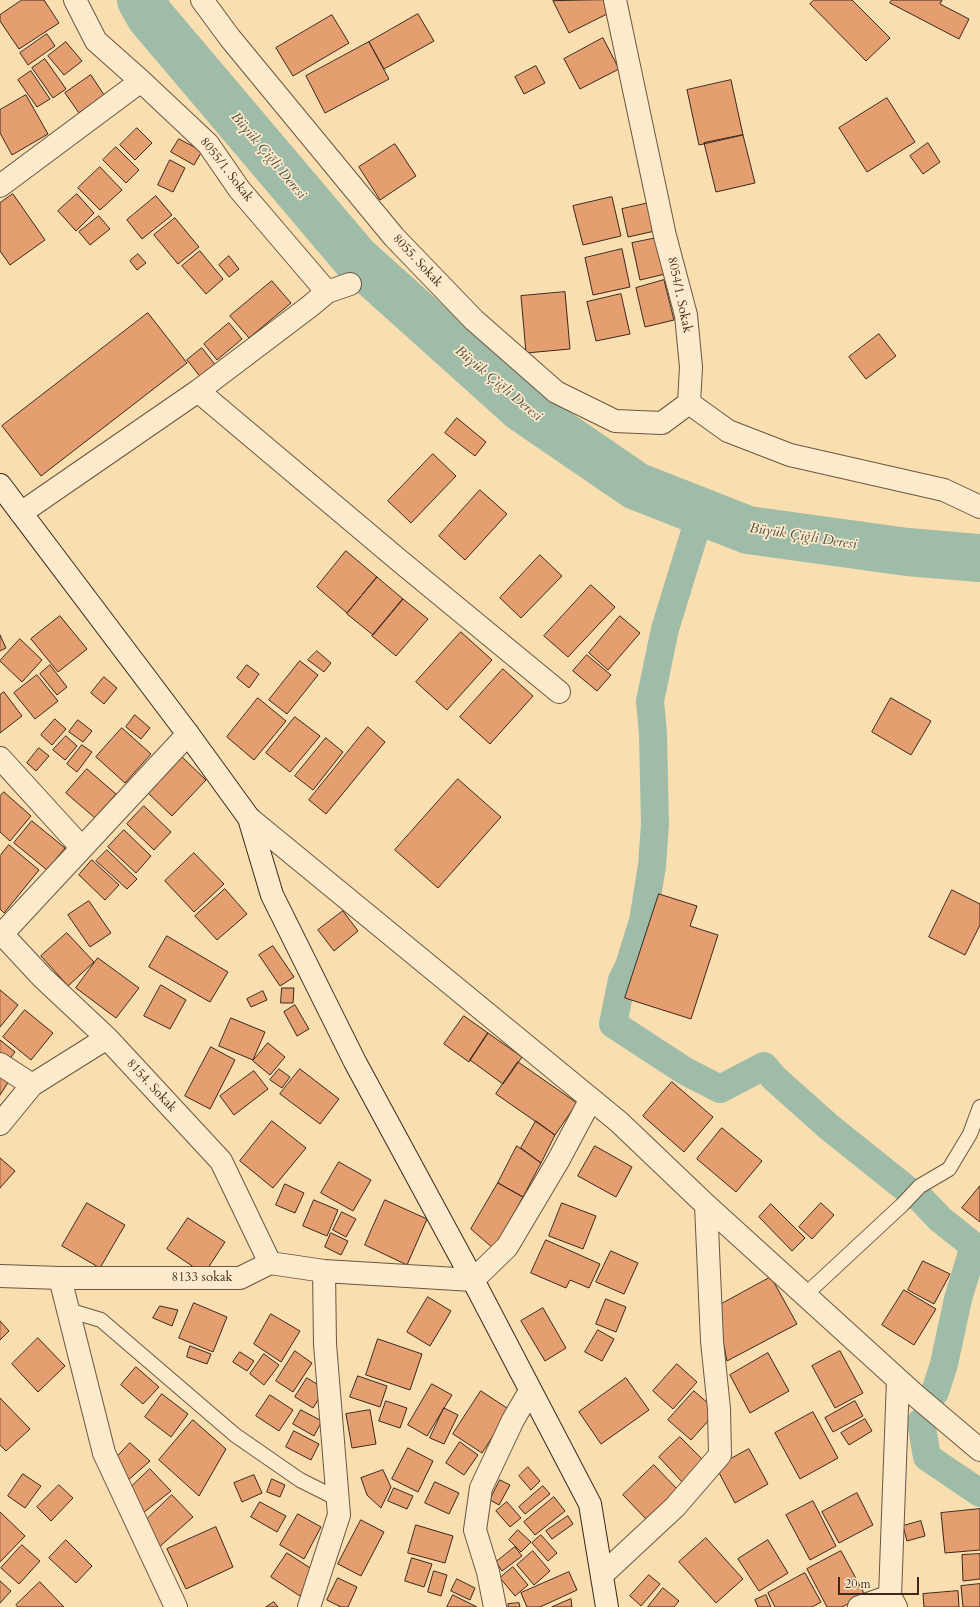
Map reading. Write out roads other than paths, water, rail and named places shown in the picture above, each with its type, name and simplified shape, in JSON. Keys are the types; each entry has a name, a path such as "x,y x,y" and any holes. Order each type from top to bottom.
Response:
{"street":[{"name":"8055/1. Sokak","path":"75,0 96,41 208,144 239,189 327,292"},
{"name":"8054/1. Sokak","path":"615,0 666,236 686,315 692,367 689,403"},
{"name":"8055. Sokak","path":"204,1 230,38 394,237 474,320 556,392 615,421 662,422 689,403"},
{"path":"0,186 141,81"},
{"path":"21,513 198,391 327,292 350,284"},
{"path":"198,391 401,562 559,692"},
{"path":"689,403 728,431 790,455 944,490 980,507"},
{"path":"0,485 250,818 619,1122 706,1205 898,1380 980,1450"},
{"path":"1,933 188,734"},
{"path":"0,758 82,848"},
{"path":"250,818 272,895 355,1062 473,1280 590,1504 607,1607"},
{"name":"8154. Sokak","path":"1,933 43,978 106,1038 221,1161 270,1263"},
{"path":"0,1124 32,1084 106,1038"},
{"path":"0,1064 32,1084"},
{"path":"270,1263 324,1271 473,1280 507,1247 558,1161 592,1099"},
{"path":"602,1575 675,1507 720,1455 719,1409 712,1341 706,1205"},
{"name":"8133 sokak","path":"0,1276 60,1278 240,1278 270,1263"},
{"path":"309,1607 339,1515 325,1344 324,1271"},
{"path":"60,1278 104,1454 176,1607"},
{"path":"859,1607 893,1602 898,1380"},
{"path":"494,1607 488,1572 475,1530 481,1488 513,1420 530,1391"}],"lane":[{"path":"805,1295 902,1205 920,1186 949,1169 970,1134 980,1106"},
{"path":"68,1310 101,1320 235,1435 300,1480 338,1499"}],"waterway":[{"name":"Büyük Çiğli Deresi","path":"141,0 150,16 355,258 522,408 636,486 748,530 907,552 980,558"},
{"path":"701,512 665,629 650,701 653,734 655,824 652,866 643,921 629,966 622,980 613,1024 685,1071 720,1089 764,1066 774,1078 829,1127 921,1199 940,1219 974,1246 958,1299 944,1364 935,1392"},
{"path":"921,1422 927,1457 980,1493"}]}
